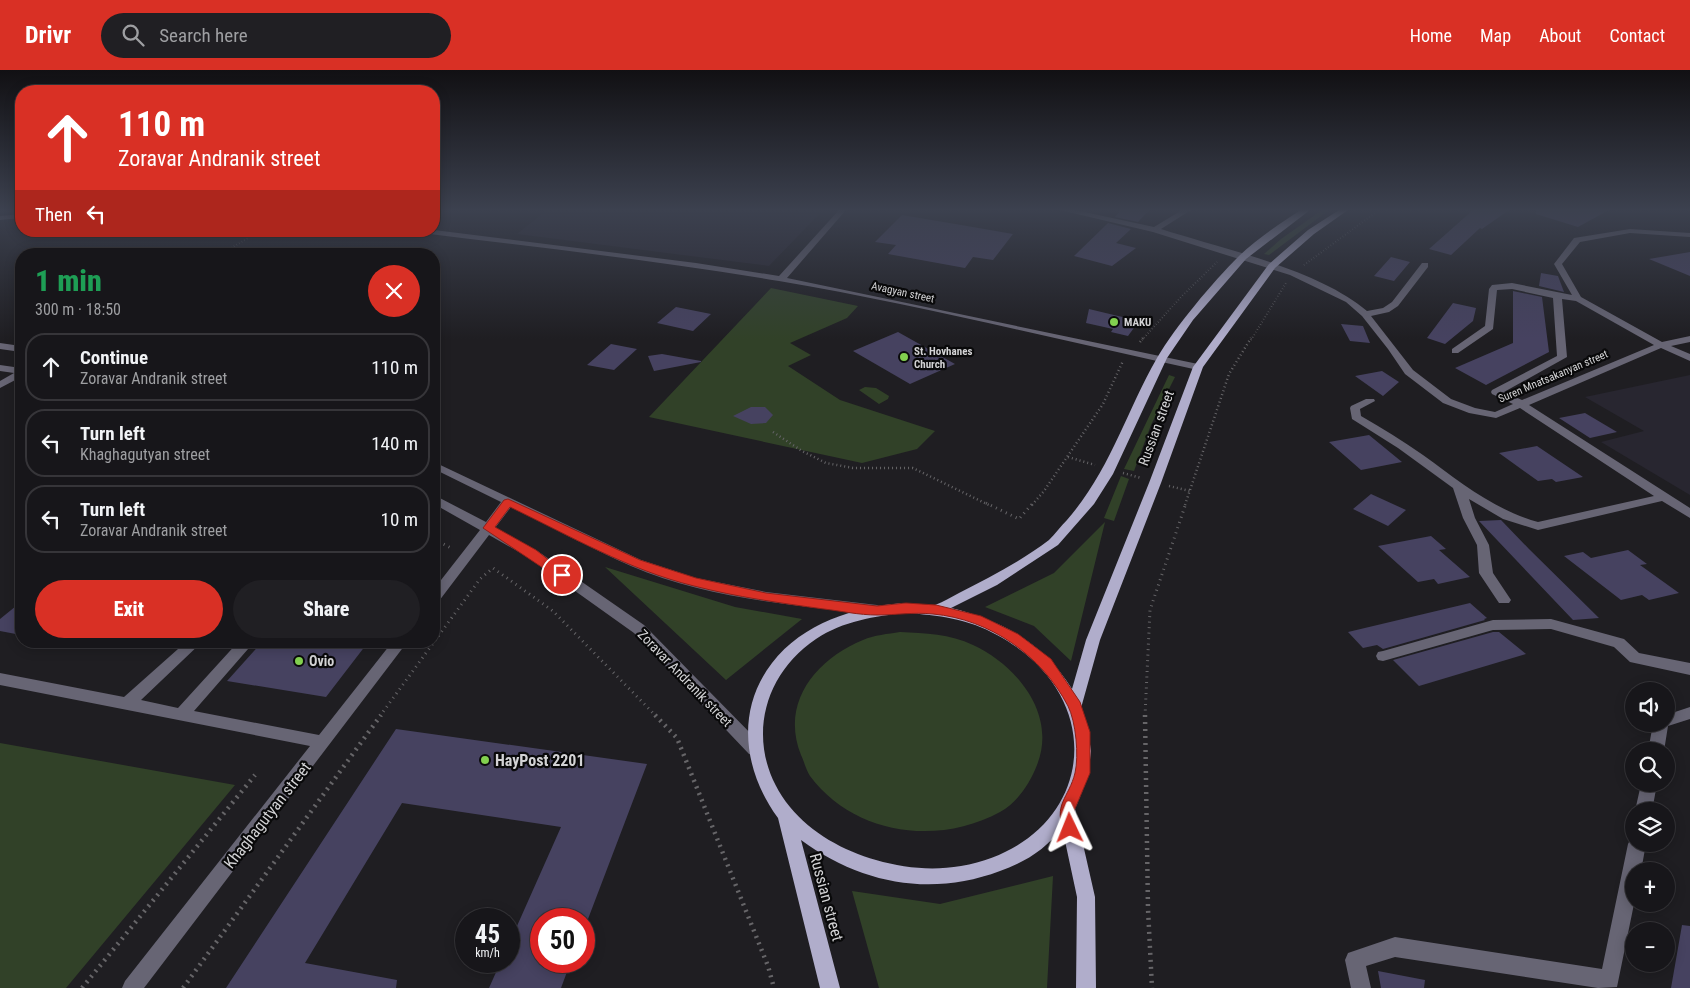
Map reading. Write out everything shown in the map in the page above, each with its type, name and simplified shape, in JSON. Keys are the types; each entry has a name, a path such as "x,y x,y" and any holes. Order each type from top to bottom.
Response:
{"main road":[{"name":"Russian street","path":"936,610 992,582 1054,542 1090,501 1110,470 1162,358 1190,318 1248,253"},
{"name":"Russian street","path":"1075,706 1092,640 1156,483 1198,367 1272,266 1287,253"},
{"path":"906,608 936,610 976,620 1014,637 1046,663 1075,706 1083,732 1082,773 1066,811 1034,846 988,869 933,878 876,870 825,848 786,815 765,783 755,750 755,715 766,684 785,657 811,635 842,620 877,610 906,608"},
{"path":"1066,811 1086,897 1086,988"},
{"name":"Russian street","path":"786,815 830,988"}],"street":[{"name":"Avagyan street","path":"598,253 696,265 841,290 1198,367"},
{"path":"781,280 805,253"},
{"name":"Suren Mnatsakanyan street","path":"1230,253 1293,273 1349,300 1365,314 1392,347 1409,372 1447,401 1473,411 1496,414 1661,345 1690,339"},
{"path":"1567,253 1558,264 1578,299"},
{"path":"1365,314 1386,310 1395,304 1425,265"},
{"path":"1455,351 1490,327 1493,289 1496,286 1512,286 1578,299 1661,345 1690,358"},
{"path":"1557,296 1562,357 1496,392 1519,403 1690,514"},
{"path":"0,346 15,348"},
{"path":"0,368 15,371"},
{"path":"0,385 15,376"},
{"path":"1370,401 1355,408 1356,417 1384,434 1478,501 1516,522 1538,526 1665,497"},
{"path":"440,467 618,556 694,582 766,597 877,610"},
{"path":"1458,486 1469,518 1482,545 1486,573 1504,600"},
{"path":"440,590 508,502"},
{"name":"Zoravar Andranik street","path":"440,503 532,553 639,629 755,750"},
{"path":"1384,656 1493,624 1551,624 1619,642 1635,658 1690,669"},
{"path":"127,704 188,648"},
{"path":"181,715 242,648"},
{"name":"Khaghagutyan street","path":"132,988 395,648"},
{"path":"0,680 322,742"},
{"path":"1675,718 1690,713"},
{"path":"1361,988 1354,960 1395,947 1610,980 1635,852"}],"path":[{"path":"1139,343 1181,297 1226,253"},
{"path":"1299,268 1319,253"},
{"path":"1152,988 1148,909 1146,711 1150,610 1229,374 1289,279"},
{"path":"773,432 817,460 835,466 895,466 912,468 1019,519 1044,491 1103,404 1123,361"},
{"path":"1067,457 1190,491"},
{"path":"440,542 451,548"},
{"path":"440,634 480,579 493,568 553,612 677,738 768,966 774,988"},
{"path":"182,988 430,648"},
{"path":"82,988 255,775"}],"shaded area":[{"path":"665,253 782,253 769,266"},
{"path":"1690,375 1690,495 1601,442 1644,431 1585,397"}],"green space":[{"path":"771,288 858,306 847,318 790,343 811,355 788,366 840,400 935,431 917,449 862,463 649,417"},
{"path":"1169,375 1175,377 1151,425 1134,471 1124,469"},
{"path":"865,387 876,388 889,396 888,399 879,404 859,390"},
{"path":"1121,476 1129,479 1114,521 1104,518"},
{"path":"1105,522 1071,661 1034,626 985,607 1054,573"},
{"path":"605,567 735,607 802,619 726,680"},
{"path":"900,632 946,636 973,645 1005,666 1029,694 1042,728 1042,746 1031,779 1018,797 1000,812 976,823 950,829 924,831 898,829 873,822 850,811 828,796 810,776 801,755 796,736 795,718 799,701 806,685 817,671 846,648 872,637"},
{"path":"0,743 235,785 66,988 0,988"},
{"path":"1053,876 1047,988 879,988 852,891 940,904"}],"building":[{"path":"999,253 993,260 973,257 965,268 888,254"},
{"path":"1077,253 1130,253 1112,266 1074,256"},
{"path":"1690,253 1690,276 1649,259"},
{"path":"1391,257 1410,262 1394,281 1374,276"},
{"path":"1541,273 1558,276 1564,292 1539,286"},
{"path":"1513,291 1542,297 1549,352 1486,385 1455,368 1513,343"},
{"path":"1453,303 1476,308 1473,321 1445,344 1427,338"},
{"path":"676,307 711,314 693,331 657,323"},
{"path":"1089,309 1139,321 1128,336 1111,332 1113,329 1086,323"},
{"path":"1341,324 1363,326 1370,343 1350,341"},
{"name":"St. Hovhanes Church","path":"898,332 955,364 910,384 853,351"},
{"path":"611,344 637,349 614,370 587,365"},
{"path":"662,354 701,362 654,371 648,356"},
{"path":"1382,371 1399,382 1383,396 1355,376"},
{"path":"751,407 765,407 773,415 766,423 751,424 733,416"},
{"path":"1585,413 1617,432 1590,438 1559,418"},
{"path":"1369,435 1402,462 1361,470 1329,442"},
{"path":"1537,446 1583,477 1556,482 1552,479 1538,481 1499,453"},
{"path":"1371,494 1406,510 1388,526 1353,509"},
{"path":"1501,520 1599,618 1573,620 1479,521"},
{"path":"1431,536 1446,549 1439,550 1470,577 1438,584 1434,579 1418,582 1378,546"},
{"path":"1628,550 1647,564 1640,565 1679,593 1649,600 1642,595 1621,600 1564,556 1583,552 1591,558"},
{"path":"1470,603 1487,618 1485,620 1383,649 1377,645 1363,648 1348,632"},
{"path":"15,607 15,634 0,631 0,619"},
{"path":"1493,632 1499,632 1526,654 1419,686 1393,660"},
{"name":"Ovio","path":"257,648 364,648 326,697 227,681"},
{"path":"396,729 647,764 592,908 530,908 530,973 567,973 561,988 489,988 496,973 520,973 520,919 561,827 402,803 305,963 397,980 396,988 226,988"},
{"path":"1682,925 1690,926 1690,988 1671,988"},
{"path":"1378,971 1425,980 1424,988 1381,988"}],"place":[{"name":"MAKU","path":"1114,322"},
{"name":"St. Hovhanes Church","path":"904,357"},
{"name":"Ovio","path":"299,661"},
{"name":"HayPost 2201","path":"485,760"}],"route":[{"path":"562,575 532,553 489,528 508,502 569,530 609,552 694,582 766,597 877,610 906,608 936,610 976,620 1014,637 1046,663 1075,706 1083,732 1082,773 1066,811 1070,828"}]}
